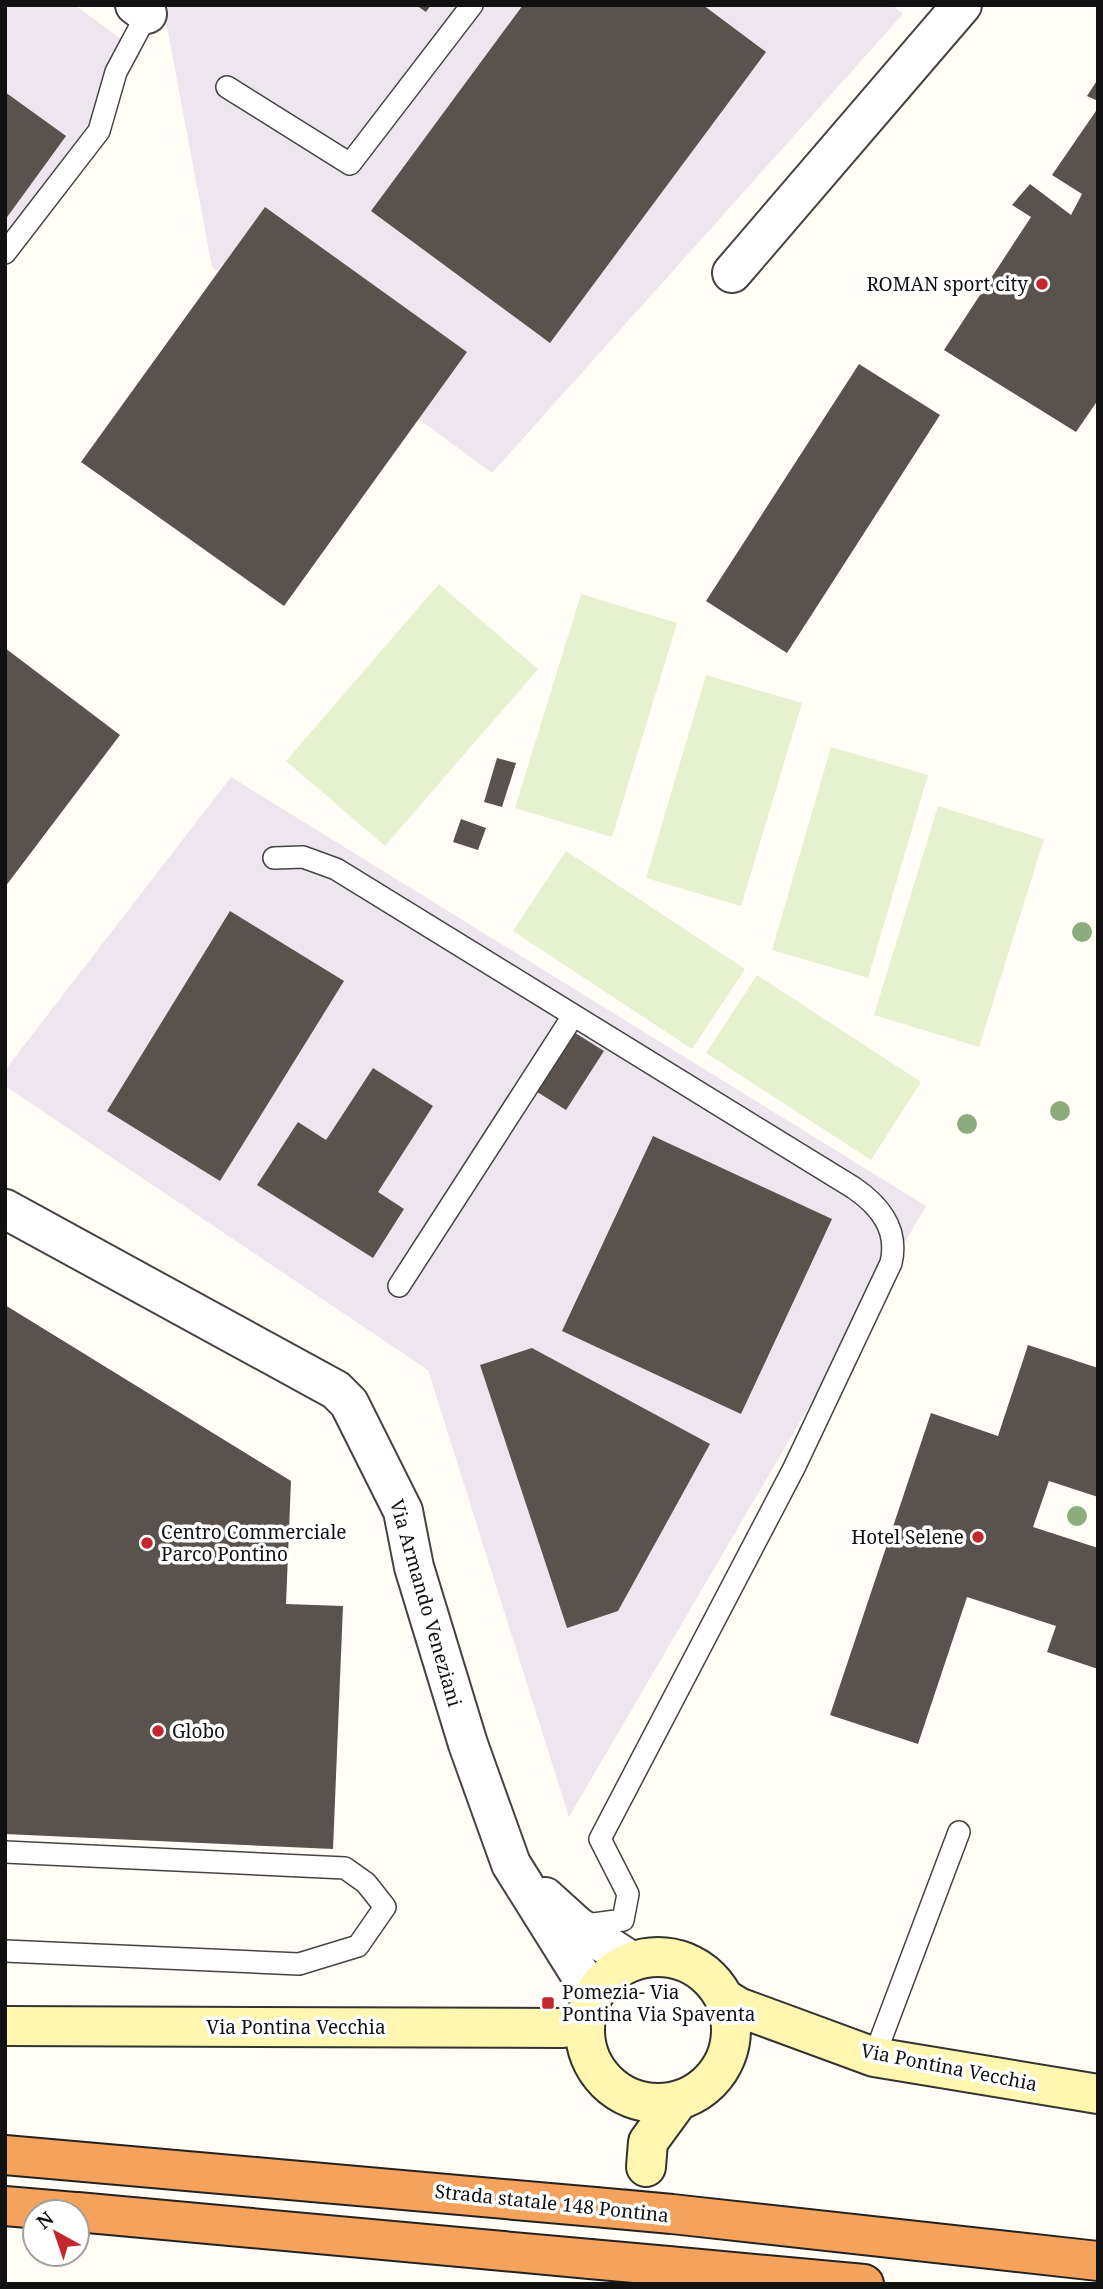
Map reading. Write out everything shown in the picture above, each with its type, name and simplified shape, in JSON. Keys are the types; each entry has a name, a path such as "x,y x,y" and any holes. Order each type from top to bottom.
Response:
{"highway":[{"name":"Strada statale 148 Pontina","path":"5,2155 672,2214 1098,2261"},
{"path":"91,2213 864,2284"}],"street":[{"path":"732,273 946,10"},
{"name":"Via Armando Veneziani","path":"5,1209 336,1390 349,1404 403,1511 414,1567 468,1744 511,1864 589,2008"},
{"name":"Via Armando Veneziani","path":"511,1864 577,1926 631,1961"},
{"path":"658,1956 685,1962 708,1976 728,2010 730,2047 720,2071 701,2090 678,2101 647,2103 618,2092 600,2077 589,2056 589,2008 610,1975 631,1961 658,1956"},
{"name":"Via Pontina Vecchia","path":"728,2010 738,2007 874,2057 1098,2094"},
{"name":"Via Pontina Vecchia","path":"5,2026 563,2028 589,2008"},
{"name":"Via Pontina Vecchia","path":"728,2010 738,2017 747,2018 869,2066 1098,2106"},
{"path":"618,2092 647,2155 678,2101"}],"lane":[{"path":"227,87 350,164 472,5"},
{"path":"5,253 99,131 116,72 141,10"},
{"path":"274,858 303,857 336,869 870,1199 883,1215 895,1246 891,1263 794,1468 600,1839 628,1894 623,1920 577,1926"},
{"path":"399,1286 573,1016"},
{"path":"874,2057 959,1832"},
{"path":"5,1852 345,1868 366,1883 385,1907 358,1946 299,1964 5,1951"}],"shaded area":[{"path":"5,5 75,5 141,54 5,237"},
{"path":"163,5 892,5 903,14 492,473 212,267"},
{"path":"231,777 926,1206 569,1817 428,1370 5,1086 5,1070"}],"green space":[{"path":"439,584 538,669 385,846 286,761"},
{"path":"581,594 677,623 612,837 515,808"},
{"path":"706,675 802,703 741,906 646,878"},
{"path":"831,747 928,775 868,978 772,950"},
{"path":"938,806 1044,839 979,1047 874,1015"},
{"path":"566,851 745,969 692,1049 513,931"},
{"path":"757,975 921,1082 871,1160 706,1053"}],"building":[{"path":"416,5 431,5 426,12"},
{"path":"523,5 703,5 766,52 550,343 371,211"},
{"path":"1098,79 1098,101 1087,96"},
{"path":"5,92 66,136 5,220"},
{"name":"ROMAN sport city","path":"1098,108 1098,400 1076,432 944,350 1031,217 1012,205 1030,184 1071,215 1082,194 1052,175"},
{"path":"265,207 467,352 284,606 81,462"},
{"path":"859,364 940,415 787,653 706,601"},
{"path":"5,648 120,735 5,887"},
{"path":"497,758 516,763 502,807 484,802"},
{"path":"461,819 486,828 478,850 453,842"},
{"path":"230,911 344,981 220,1181 107,1111"},
{"path":"572,1031 604,1051 566,1110 534,1090"},
{"path":"373,1068 433,1106 378,1192 404,1209 373,1258 257,1185 298,1122 326,1140"},
{"path":"653,1136 832,1219 741,1414 562,1331"},
{"name":"Centro Commerciale Parco Pontino","path":"5,1305 291,1481 286,1604 343,1606 333,1849 5,1834"},
{"name":"Hotel Selene","path":"1028,1345 1098,1368 1098,1497 1049,1481 1033,1527 1098,1548 1098,1669 1047,1652 1056,1626 967,1597 918,1744 830,1715 931,1413 998,1436"},
{"path":"532,1348 710,1444 618,1611 567,1628 480,1365"}],"tunnel":[{"path":"633,2284 646,2167"}],"place":[{"name":"ROMAN sport city","path":"1042,284"},
{"name":"Hotel Selene","path":"978,1537"},
{"name":"Centro Commerciale Parco Pontino","path":"147,1543"},
{"name":"Globo","path":"158,1731"},
{"name":"Pomezia- Via Pontina Via Spaventa","path":"548,2003"}]}
